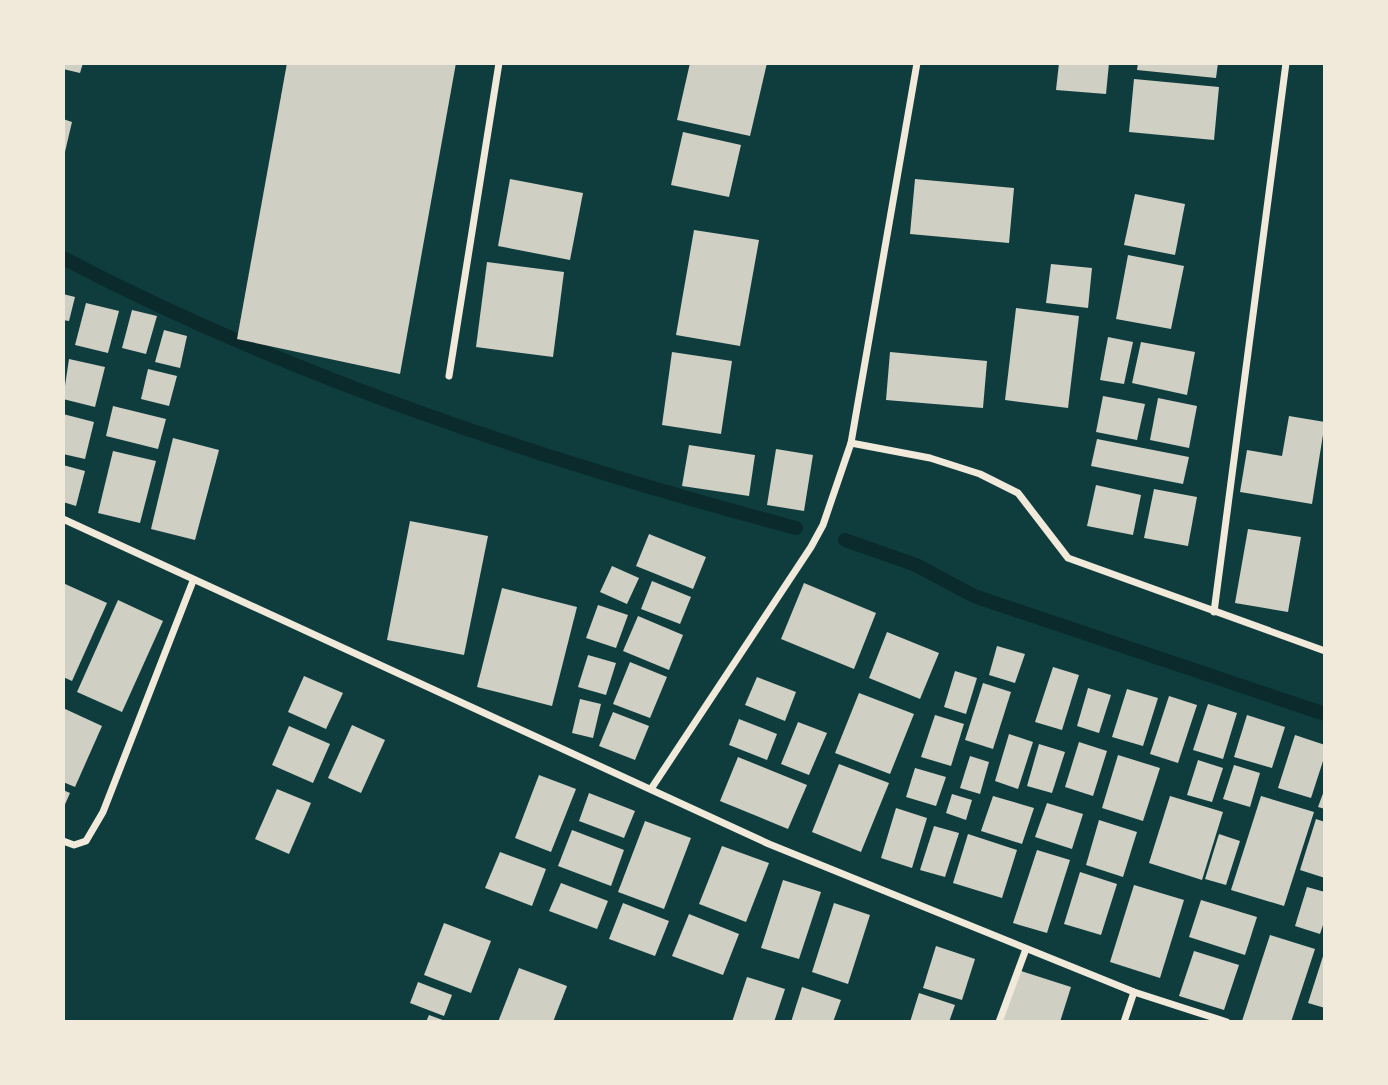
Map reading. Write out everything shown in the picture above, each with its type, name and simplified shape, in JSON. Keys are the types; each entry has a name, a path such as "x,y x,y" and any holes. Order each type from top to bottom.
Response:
{"street":[{"path":"449,376 499,63"},
{"path":"651,789 823,525 851,443 917,63"},
{"path":"1214,612 1286,63"},
{"path":"851,443 930,458 980,474 1018,493 1068,558 1325,651"},
{"path":"63,519 769,844 1134,992 1227,1022"},
{"path":"63,841 74,845 86,841 103,812 193,581"},
{"path":"999,1022 1026,949"},
{"path":"1124,1022 1134,992"}],"building":[{"path":"63,63 83,63 80,73 63,69"},
{"path":"287,63 456,63 400,374 237,339"},
{"path":"690,63 767,63 750,136 677,120"},
{"path":"1059,63 1109,63 1106,94 1056,90"},
{"path":"1138,63 1218,63 1216,78 1137,70"},
{"path":"1134,79 1219,87 1214,140 1129,132"},
{"path":"63,119 72,122 64,156 63,156"},
{"path":"683,132 741,145 729,197 671,185"},
{"path":"510,179 583,193 570,260 498,246"},
{"path":"915,179 1014,188 1009,243 910,234"},
{"path":"1135,194 1185,204 1175,255 1124,245"},
{"path":"694,230 759,240 740,346 676,335"},
{"path":"1128,255 1184,266 1171,329 1116,319"},
{"path":"487,262 564,272 553,357 476,347"},
{"path":"1051,264 1092,268 1088,308 1046,303"},
{"path":"63,294 75,297 69,321 63,320"},
{"path":"86,303 119,311 108,353 75,345"},
{"path":"1016,308 1079,316 1068,408 1005,400"},
{"path":"132,310 157,316 146,354 122,348"},
{"path":"164,330 187,336 180,368 155,362"},
{"path":"1108,337 1133,342 1124,384 1100,380"},
{"path":"1141,342 1195,352 1187,395 1132,383"},
{"path":"672,352 732,361 721,434 662,425"},
{"path":"890,352 987,361 983,408 886,400"},
{"path":"69,359 105,367 95,407 63,399"},
{"path":"148,369 177,376 169,406 141,399"},
{"path":"1103,396 1145,404 1137,440 1096,432"},
{"path":"1158,398 1197,406 1189,448 1150,440"},
{"path":"113,406 166,419 158,449 106,436"},
{"path":"63,414 94,422 85,459 63,454"},
{"path":"1289,416 1325,422 1312,504 1240,492 1247,450 1282,456"},
{"path":"173,438 219,450 195,540 151,529"},
{"path":"1097,439 1189,457 1183,484 1091,466"},
{"path":"689,445 755,455 749,496 682,486"},
{"path":"776,449 813,455 804,511 767,505"},
{"path":"113,451 156,461 140,523 98,513"},
{"path":"63,465 85,471 76,506 63,502"},
{"path":"1096,485 1141,495 1133,535 1087,526"},
{"path":"1154,489 1197,497 1188,546 1144,538"},
{"path":"410,521 488,536 464,655 387,640"},
{"path":"1248,529 1301,537 1288,612 1235,603"},
{"path":"649,534 706,557 693,589 636,566"},
{"path":"612,566 639,578 627,604 600,592"},
{"path":"652,581 691,597 680,624 641,609"},
{"path":"63,583 107,603 72,681 63,677"},
{"path":"804,583 876,613 854,669 781,639"},
{"path":"502,588 577,607 552,706 477,687"},
{"path":"118,600 163,621 122,712 77,692"},
{"path":"598,605 628,615 616,648 586,638"},
{"path":"638,616 683,635 669,670 623,651"},
{"path":"887,632 939,653 920,699 869,678"},
{"path":"997,646 1025,654 1015,683 989,675"},
{"path":"588,655 616,663 606,695 578,687"},
{"path":"630,662 667,677 650,718 613,704"},
{"path":"1053,667 1079,675 1062,730 1035,722"},
{"path":"955,671 977,678 966,714 944,707"},
{"path":"304,676 343,693 326,729 288,712"},
{"path":"757,677 796,692 785,721 745,705"},
{"path":"983,683 1011,692 993,749 965,740"},
{"path":"1088,688 1111,695 1099,733 1077,726"},
{"path":"1127,689 1158,698 1143,746 1112,737"},
{"path":"859,693 914,714 890,774 835,753"},
{"path":"1169,696 1197,705 1178,763 1150,754"},
{"path":"580,699 601,704 593,738 572,733"},
{"path":"1208,704 1237,713 1223,759 1193,750"},
{"path":"63,708 102,726 75,787 63,782"},
{"path":"613,712 649,726 635,760 599,746"},
{"path":"935,715 964,724 951,766 921,757"},
{"path":"1247,715 1285,727 1272,768 1234,757"},
{"path":"739,719 777,734 767,760 729,745"},
{"path":"798,722 827,733 809,775 781,764"},
{"path":"352,725 385,740 361,793 328,778"},
{"path":"289,726 330,744 313,783 272,765"},
{"path":"1009,734 1033,742 1018,789 995,781"},
{"path":"1295,735 1325,745 1325,755 1311,798 1278,788"},
{"path":"1079,742 1107,751 1093,796 1065,787"},
{"path":"1039,744 1065,752 1052,793 1027,786"},
{"path":"1118,755 1160,768 1143,821 1102,808"},
{"path":"970,756 989,762 980,794 960,788"},
{"path":"738,757 807,785 788,829 720,801"},
{"path":"1198,760 1223,768 1212,802 1187,795"},
{"path":"839,764 889,783 861,852 812,832"},
{"path":"1234,765 1260,773 1250,807 1223,799"},
{"path":"915,768 946,777 936,806 906,797"},
{"path":"539,775 576,789 551,852 515,838"},
{"path":"1325,788 1325,809 1318,807"},
{"path":"277,789 311,803 289,854 255,839"},
{"path":"63,790 70,793 63,809"},
{"path":"589,793 635,811 624,838 579,821"},
{"path":"952,794 972,800 966,820 946,813"},
{"path":"993,796 1034,808 1022,844 981,831"},
{"path":"1170,796 1223,812 1202,880 1149,863"},
{"path":"1261,796 1314,812 1284,906 1231,890"},
{"path":"1047,803 1083,814 1072,849 1035,837"},
{"path":"896,808 927,818 912,868 881,858"},
{"path":"1316,819 1325,822 1325,878 1300,870"},
{"path":"1099,820 1137,832 1123,877 1086,865"},
{"path":"645,821 691,838 664,909 618,892"},
{"path":"934,826 959,833 945,877 920,870"},
{"path":"572,830 624,850 611,886 558,866"},
{"path":"968,834 1017,850 1002,898 953,883"},
{"path":"1219,834 1240,841 1226,885 1205,879"},
{"path":"722,846 769,863 746,922 699,904"},
{"path":"1037,850 1070,860 1047,933 1013,923"},
{"path":"500,852 546,869 532,906 485,888"},
{"path":"1080,872 1117,884 1101,935 1064,924"},
{"path":"783,880 821,892 799,959 761,948"},
{"path":"561,883 608,901 597,929 549,911"},
{"path":"1134,885 1184,900 1160,978 1110,962"},
{"path":"1307,887 1325,892 1325,919 1320,934 1295,926"},
{"path":"1201,900 1257,917 1245,955 1189,937"},
{"path":"623,903 669,921 655,956 609,939"},
{"path":"834,903 870,915 848,984 812,972"},
{"path":"689,914 739,934 723,975 672,956"},
{"path":"444,923 491,941 471,993 424,975"},
{"path":"1270,935 1315,949 1291,1022 1245,1022 1242,1021"},
{"path":"936,946 975,959 962,1000 923,988"},
{"path":"1325,950 1325,1008 1308,1003"},
{"path":"1194,951 1239,965 1224,1010 1179,996"},
{"path":"519,968 567,986 553,1022 498,1022"},
{"path":"1021,971 1071,987 1060,1022 1002,1022"},
{"path":"747,977 785,989 774,1022 732,1022"},
{"path":"418,982 452,995 444,1016 410,1003"},
{"path":"802,987 841,1000 833,1022 791,1022"},
{"path":"919,993 955,1005 949,1022 910,1022"},
{"path":"429,1015 448,1022 426,1022"}],"waterway":[{"path":"63,258 240,342 422,413 608,475 796,528"},
{"path":"845,540 916,565 974,596 1325,714"}]}
